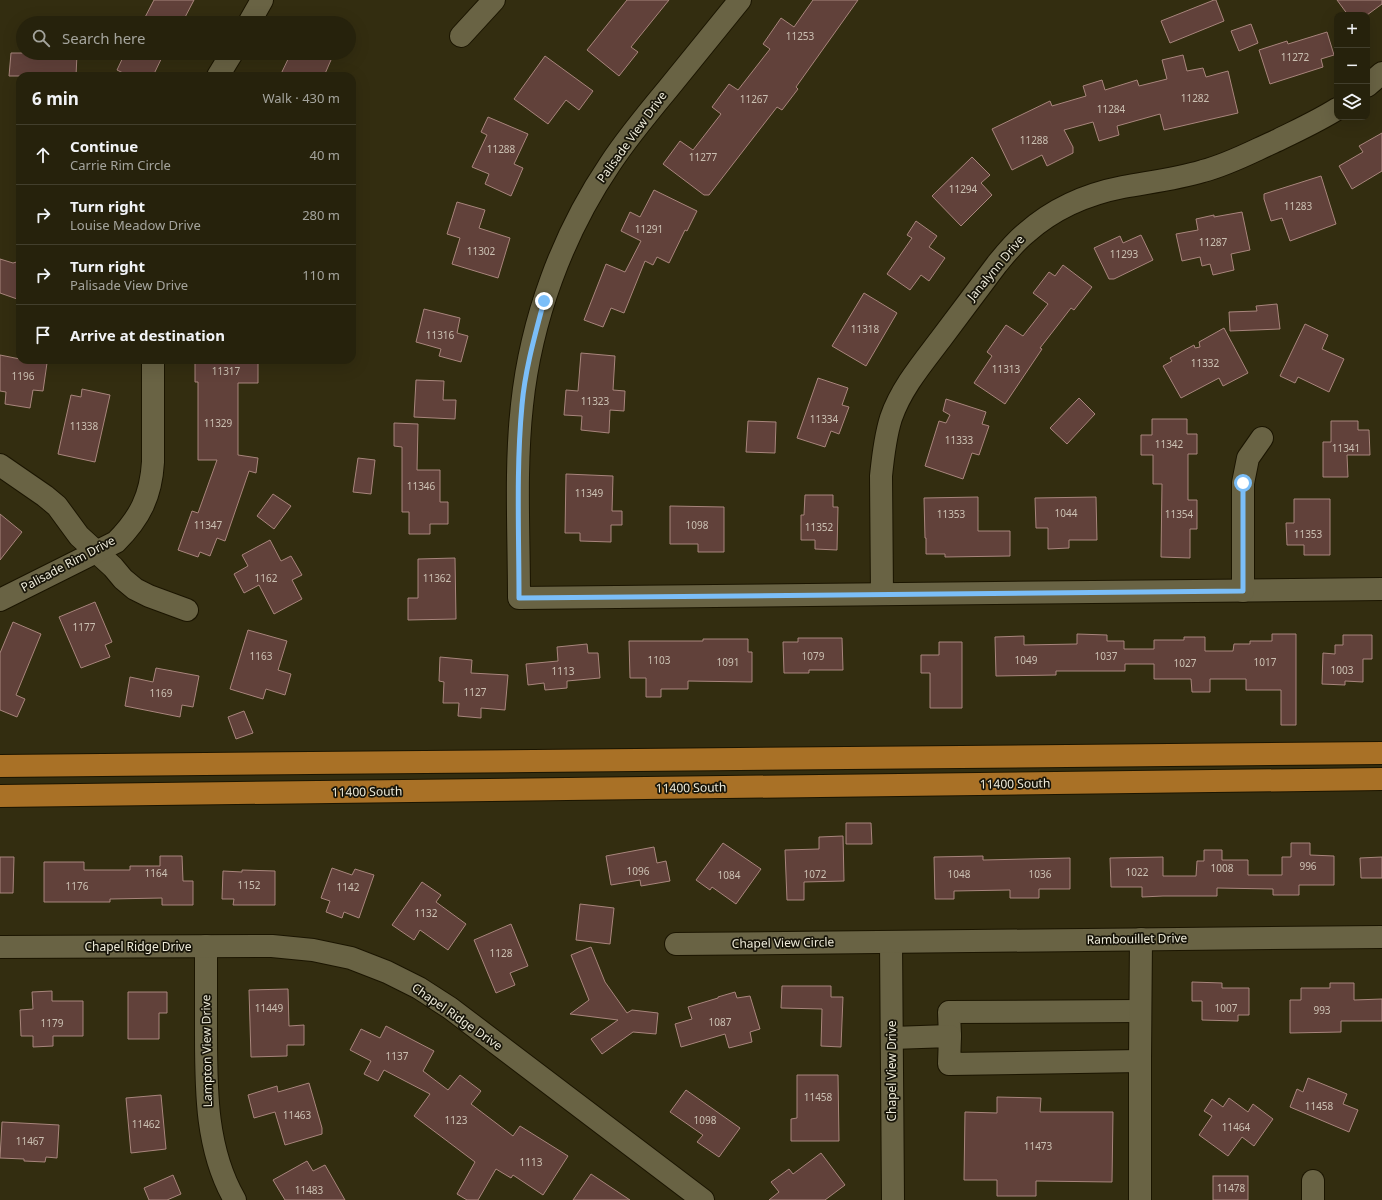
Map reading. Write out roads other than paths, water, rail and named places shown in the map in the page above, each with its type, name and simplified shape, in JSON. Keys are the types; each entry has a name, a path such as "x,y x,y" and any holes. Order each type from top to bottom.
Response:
{"main road":[{"path":"0,766 1382,753"},
{"name":"11400 South","path":"0,796 1382,779"}],"street":[{"path":"253,16 262,0"},
{"path":"461,36 494,0"},
{"name":"Palisade View Drive","path":"740,0 637,126 610,164 584,207 562,253 544,301 530,352 522,405 519,459 519,598 882,594"},
{"path":"220,72 228,60"},
{"path":"1369,84 1382,73"},
{"name":"Janalynn Drive","path":"882,594 881,476 886,437 891,418 899,400 920,367 997,264 1010,249 1025,233 1075,201 1122,187 1179,178 1229,163 1303,128 1334,111"},
{"name":"Palisade Rim Drive","path":"0,600 116,542 127,531 135,519 148,494 152,478 153,364"},
{"path":"1243,591 1243,483 1248,458 1262,438"},
{"path":"0,465 39,491 57,506 79,536 113,567 122,579 135,589 149,596 187,610"},
{"path":"882,594 1382,590"},
{"name":"Rambouillet Drive","path":"891,942 1382,937"},
{"path":"1140,1200 1141,939"},
{"name":"Chapel View Circle","path":"676,944 891,942"},
{"name":"Chapel View Drive","path":"891,942 893,1200"},
{"name":"Lampton View Drive","path":"206,946 206,1061 209,1117 214,1145 222,1172 235,1200"},
{"name":"Chapel Ridge Drive","path":"0,947 272,946 313,950 351,958 387,972 419,988 450,1008 698,1198"},
{"path":"1140,1011 949,1012 949,1064 1140,1061"},
{"path":"892,1038 950,1036"}]}
